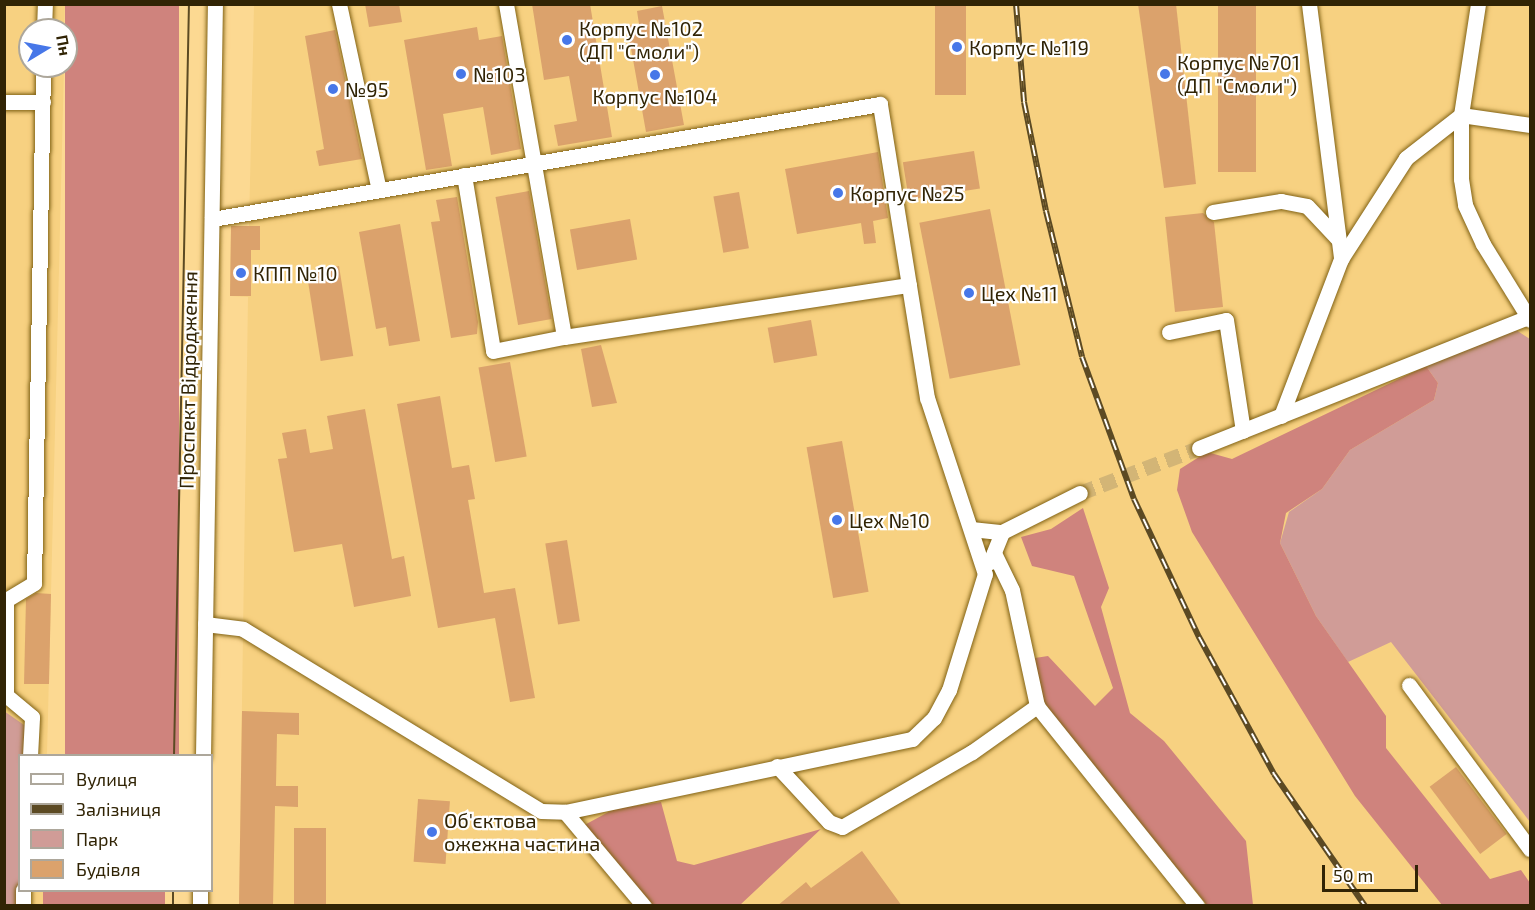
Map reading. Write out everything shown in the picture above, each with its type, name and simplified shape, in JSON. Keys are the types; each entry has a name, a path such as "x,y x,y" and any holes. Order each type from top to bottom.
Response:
{"street":[{"name":"Проспект Відродження","path":"202,754 215,4"},
{"path":"339,4 379,190"},
{"path":"506,4 564,337"},
{"path":"1309,4 1341,260"},
{"path":"1199,448 1529,319 1465,205 1461,115 1478,4"},
{"path":"30,754 32,717 6,695 5,627 6,600 34,583 44,78"},
{"path":"4,102 43,102"},
{"path":"212,219 880,104 927,398 985,574"},
{"path":"1281,416 1341,260 1406,158 1461,115 1530,125"},
{"path":"464,175 493,351 564,337 909,285"},
{"path":"1213,212 1281,201 1307,206 1338,239"},
{"path":"1169,332 1226,320 1243,431"},
{"path":"971,529 1002,532 1080,493"},
{"path":"205,624 243,629 541,811 565,812 777,766 884,749 912,739 934,718 949,690 985,574 1002,532"},
{"path":"994,553 1012,590 1037,706 1197,906"},
{"path":"1409,685 1530,849"},
{"path":"777,766 829,822 850,825 1037,706"},
{"path":"565,812 644,906"}],"shaded area":[{"path":"5,5 65,5 64,18 18,18 18,78 64,78 47,754 18,754 18,892 43,892 43,905 5,906"},
{"path":"65,5 179,5 179,754 65,754 65,78 78,78 78,18 65,18"},
{"path":"254,5 1530,5 1530,905 239,905 248,297 230,296 231,226 249,226"},
{"path":"1426,366 1438,383 1434,400 1350,450 1322,489 1286,513 1280,543 1316,616 1386,716 1386,748 1490,879 1521,870 1530,883 1530,905 1442,905 1355,796 1192,532 1177,490 1180,469 1207,452 1232,459"},
{"path":"1083,508 1109,588 1101,607 1130,713 1164,741 1246,841 1253,905 1207,905 1041,703 1035,658 1048,656 1095,706 1113,688 1074,576 1032,566 1021,537 1051,529"},
{"path":"661,802 677,861 694,865 821,829 740,905 644,906 579,828 614,809"},
{"path":"43,892 165,892 165,905 43,905"}],"green space":[{"path":"1516,330 1530,339 1530,822 1391,642 1348,662 1316,616 1280,543 1289,512 1322,489 1350,450 1434,400 1438,383 1426,366"},
{"path":"4,711 27,727 26,754 18,754 19,905 5,905"}],"building":[{"path":"365,4 399,4 402,22 369,27"},
{"name":"Корпус №102 (ДП \"Смоли\")","path":"532,4 590,4 612,137 558,146 554,125 577,121 569,76 544,80"},
{"name":"Корпус №119","path":"935,4 966,4 966,95 935,95"},
{"name":"Корпус №701 (ДП \"Смоли\")","path":"1138,4 1176,4 1196,184 1164,188"},
{"path":"1218,4 1256,4 1256,172 1218,172"},
{"name":"Корпус №104","path":"662,6 684,125 646,132 627,26 639,24 637,11"},
{"name":"№103","path":"477,27 479,40 502,36 521,149 491,155 483,107 443,114 452,166 426,170 404,40"},
{"name":"№95","path":"335,30 362,159 319,166 316,151 324,149 305,36"},
{"path":"974,151 980,189 909,200 903,162"},
{"name":"Корпус №25","path":"878,152 888,218 873,221 876,243 864,244 861,223 797,234 785,169"},
{"path":"529,191 552,319 518,325 496,197"},
{"path":"739,192 749,248 723,253 713,197"},
{"path":"457,197 478,322 477,334 451,338 431,222 440,221 436,200"},
{"name":"Цех №11","path":"990,209 1020,365 950,379 919,223"},
{"path":"1203,213 1214,222 1223,307 1175,312 1165,217"},
{"path":"630,219 637,259 577,270 570,230"},
{"path":"400,224 420,341 389,346 386,327 376,329 359,232"},
{"name":"КПП №10","path":"231,226 260,226 260,250 251,250 251,296 230,296"},
{"path":"339,266 353,356 321,361 306,271"},
{"path":"811,320 817,355 774,363 768,328"},
{"path":"601,345 617,403 592,407 581,349"},
{"path":"510,362 527,457 495,462 478,368"},
{"path":"440,396 452,468 469,465 475,499 468,500 484,593 515,588 535,698 510,702 495,618 438,628 397,404"},
{"path":"365,409 392,559 404,556 411,596 354,607 342,544 294,552 278,459 287,458 282,433 306,429 310,453 333,449 327,416"},
{"name":"Цех №10","path":"842,441 869,592 833,598 807,447"},
{"path":"567,540 580,621 558,624 545,543"},
{"path":"36,593 51,594 49,684 24,684 26,599"},
{"path":"242,711 299,713 299,735 277,734 276,786 298,786 298,807 275,806 273,906 239,906"},
{"path":"1456,767 1507,834 1480,854 1430,787"},
{"name":"Об'єктова ожежна частина","path":"418,799 450,801 446,864 414,862"},
{"path":"294,828 326,828 326,906 294,906"},
{"path":"862,851 902,906 777,906 806,882 811,888"}],"tunnel":[{"path":"1080,493 1199,448"}],"tram line":[{"path":"174,754 189,4"},
{"path":"173,892 173,906"}],"railway":[{"path":"1016,4 1024,102 1046,211 1082,357 1134,499 1199,637 1274,774 1365,906"}],"place":[{"name":"Корпус №102 (ДП \"Смоли\")","path":"567,40"},
{"name":"Корпус №119","path":"957,47"},
{"name":"№103","path":"461,74"},
{"name":"Корпус №701 (ДП \"Смоли\")","path":"1165,74"},
{"name":"Корпус №104","path":"655,75"},
{"name":"№95","path":"333,89"},
{"name":"Корпус №25","path":"838,193"},
{"name":"КПП №10","path":"241,273"},
{"name":"Цех №11","path":"969,293"},
{"name":"Цех №10","path":"837,520"},
{"name":"Об'єктова ожежна частина","path":"432,832"}]}
